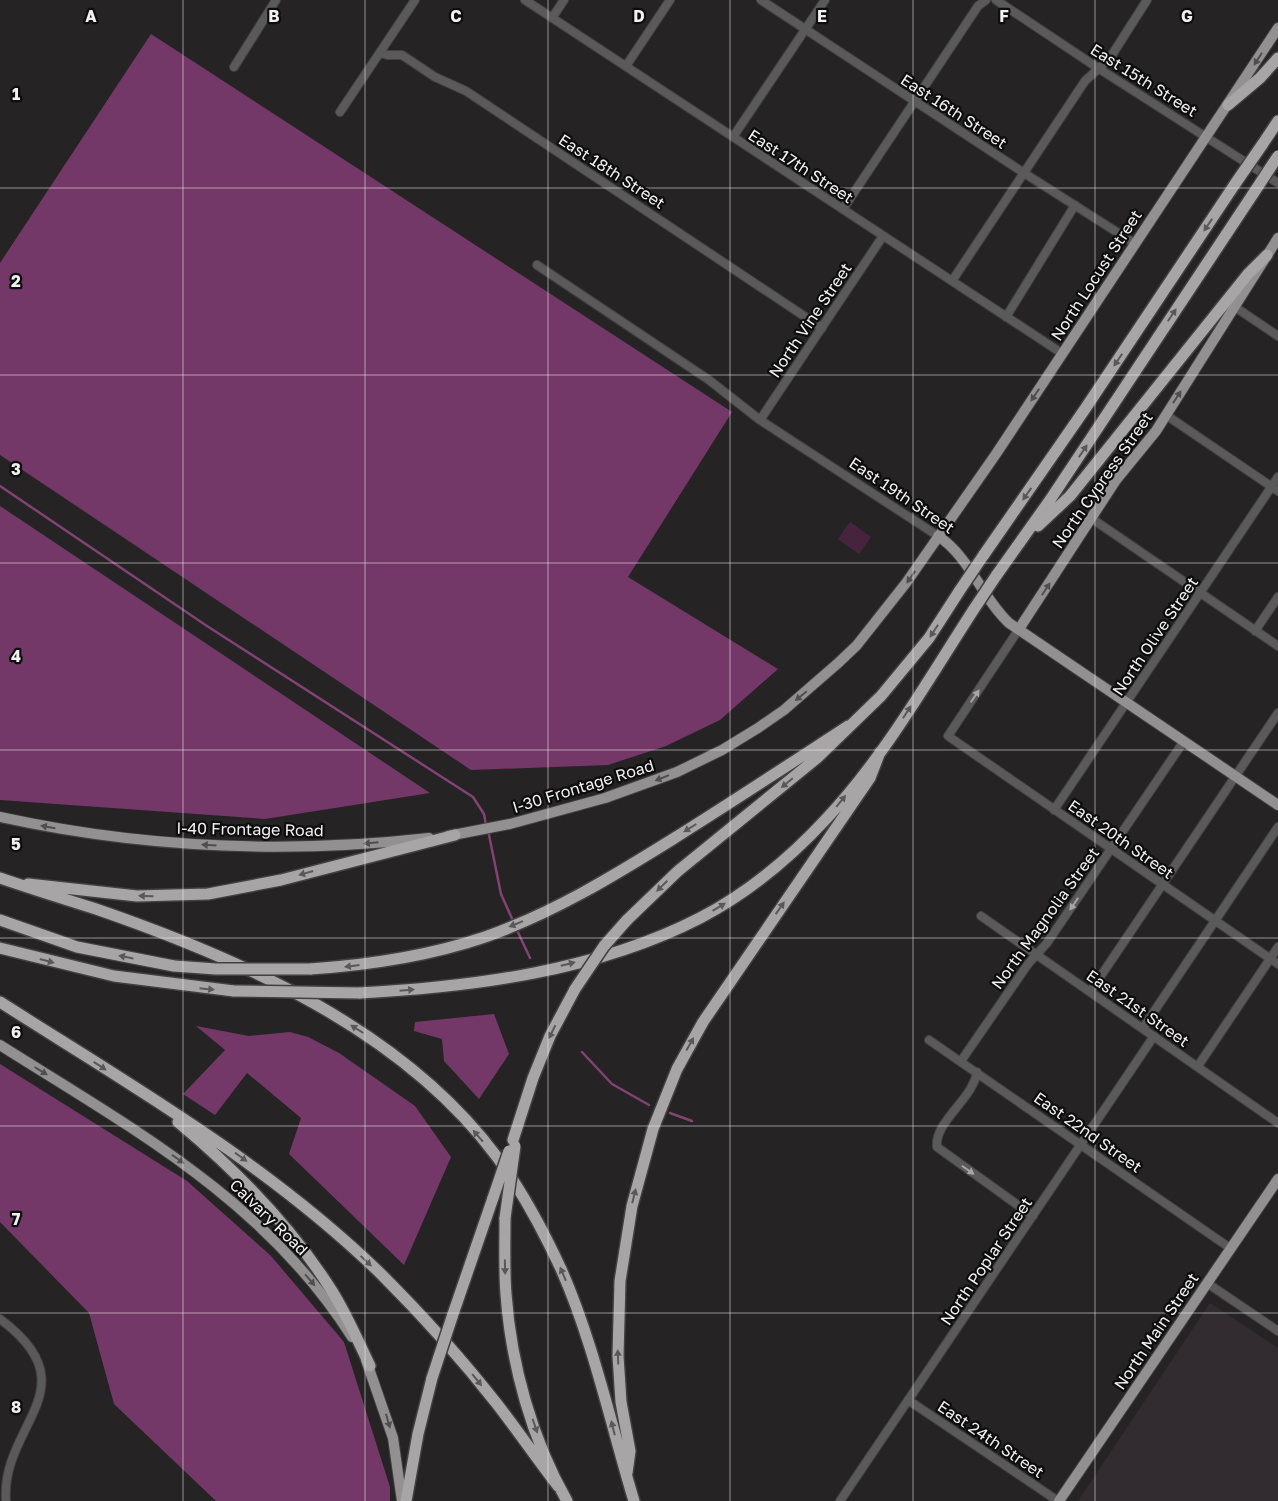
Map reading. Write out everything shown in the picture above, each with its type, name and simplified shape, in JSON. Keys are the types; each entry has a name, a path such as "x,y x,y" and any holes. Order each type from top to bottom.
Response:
{"highway":[{"path":"1228,105 1260,78 1278,58"},
{"path":"558,1486 528,1408 514,1353 506,1294 504,1218 518,1126 540,1061 575,989 604,946 627,920 678,871 817,758 896,681 929,638 983,556 1086,409 1278,121"},
{"path":"0,948 114,976 234,991 359,993 429,988 521,974 633,946 676,929 742,892 788,856 828,817 880,752 996,576 1067,475 1278,156"},
{"path":"1015,549 1070,496 1248,274 1268,255"},
{"path":"0,920 77,947 174,966 216,969 310,969 352,966 397,959 484,937 548,911 605,881 848,726"},
{"path":"627,1475 630,1451 621,1402 618,1356 620,1281 632,1206 654,1129 677,1069 703,1022 870,778 880,752"},
{"path":"16,884 44,884 137,896 208,894 281,880 455,835"},
{"path":"0,878 162,934 248,971 308,1000 382,1045 450,1104 496,1156 537,1219 549,1243 579,1317 634,1501"},
{"path":"0,1002 204,1131 262,1172 319,1218 379,1273 457,1355 558,1486 567,1501"},
{"path":"142,1092 233,1170 298,1243 332,1291 370,1366"},
{"path":"406,1501 416,1443 432,1378 493,1198 514,1143"}],"main road":[{"name":"North Locust Street","path":"938,536 1062,354 1134,242 1207,137 1278,28"},
{"name":"North Cypress Street","path":"1019,629 1116,480 1156,431 1278,238"},
{"name":"East 19th Street","path":"938,536 956,551 996,609 1019,629 1278,805"},
{"name":"I-30 Frontage Road","path":"500,826 605,798 642,786 693,764 758,728 813,686 857,645 906,583 938,536"},
{"name":"I-40 Frontage Road","path":"0,817 88,834 214,845 330,846 455,835 500,826"},
{"name":"Calvary Road","path":"0,1045 152,1141 220,1190 273,1239 314,1285 340,1319 370,1366 393,1438 402,1501"},
{"name":"North Main Street","path":"1058,1501 1278,1179"}],"street":[{"path":"234,67 276,0"},
{"path":"340,112 415,0"},
{"name":"East 17th Street","path":"525,0 1062,354"},
{"path":"552,18 564,0"},
{"path":"626,66 670,0"},
{"name":"East 16th Street","path":"761,0 1024,173 1134,242"},
{"path":"733,138 825,0"},
{"path":"842,209 978,6 986,0"},
{"name":"East 15th Street","path":"996,0 1098,68 1278,183"},
{"path":"952,281 1085,81 1110,58 1147,0"},
{"name":"East 18th Street","path":"380,53 388,55 402,54 435,77 466,91 822,328"},
{"path":"1006,317 1075,206"},
{"name":"North Vine Street","path":"760,420 883,236"},
{"name":"East 19th Street","path":"537,266 709,380 760,420 938,536"},
{"path":"1235,307 1278,336"},
{"path":"1166,415 1275,489"},
{"name":"North Olive Street","path":"1054,810 1200,593 1275,489 1278,477"},
{"path":"1091,518 1278,646"},
{"path":"1255,631 1278,597"},
{"name":"North Cypress Street","path":"948,736 1019,629"},
{"path":"1090,992 1278,713"},
{"name":"East 20th Street","path":"948,736 1278,964"},
{"name":"North Magnolia Street","path":"961,1061 1036,954 1047,943 1184,741"},
{"path":"1143,1028 1278,827"},
{"name":"East 21st Street","path":"981,916 1278,1123"},
{"path":"1198,1066 1278,947"},
{"name":"North Poplar Street","path":"840,1501 1154,1036"},
{"name":"East 22nd Street","path":"929,1040 1230,1248"},
{"path":"977,1072 974,1086 938,1137 938,1147 1032,1216"},
{"path":"1207,1283 1278,1331"},
{"path":"0,1319 27,1344 33,1354 39,1383 33,1407 10,1448 2,1486 6,1501"},
{"name":"East 24th Street","path":"908,1400 1058,1501"}],"shaded area":[{"path":"151,34 732,412 628,577 778,669 720,720 666,746 608,765 471,770 0,455 0,263"},
{"path":"0,506 430,793 265,819 0,800"},
{"path":"850,522 871,537 859,554 838,539"},
{"path":"494,1014 509,1054 479,1099 444,1061 442,1039 414,1031 415,1022"},
{"path":"196,1026 249,1036 290,1032 308,1037 339,1053 415,1106 451,1157 404,1265 289,1154 301,1118 247,1073 215,1115 183,1094 225,1050"},
{"path":"0,1064 187,1181 271,1256 344,1342 390,1487 390,1501 216,1501 114,1404 89,1313 0,1222"},
{"path":"1210,1303 1278,1348 1278,1501 1078,1501"}],"waterway":[{"path":"0,486 207,626 473,797 484,814 486,825"},
{"path":"488,830 501,894 514,923"},
{"path":"516,928 530,958"},
{"path":"582,1052 612,1084 649,1105"},
{"path":"670,1113 692,1121"}]}
